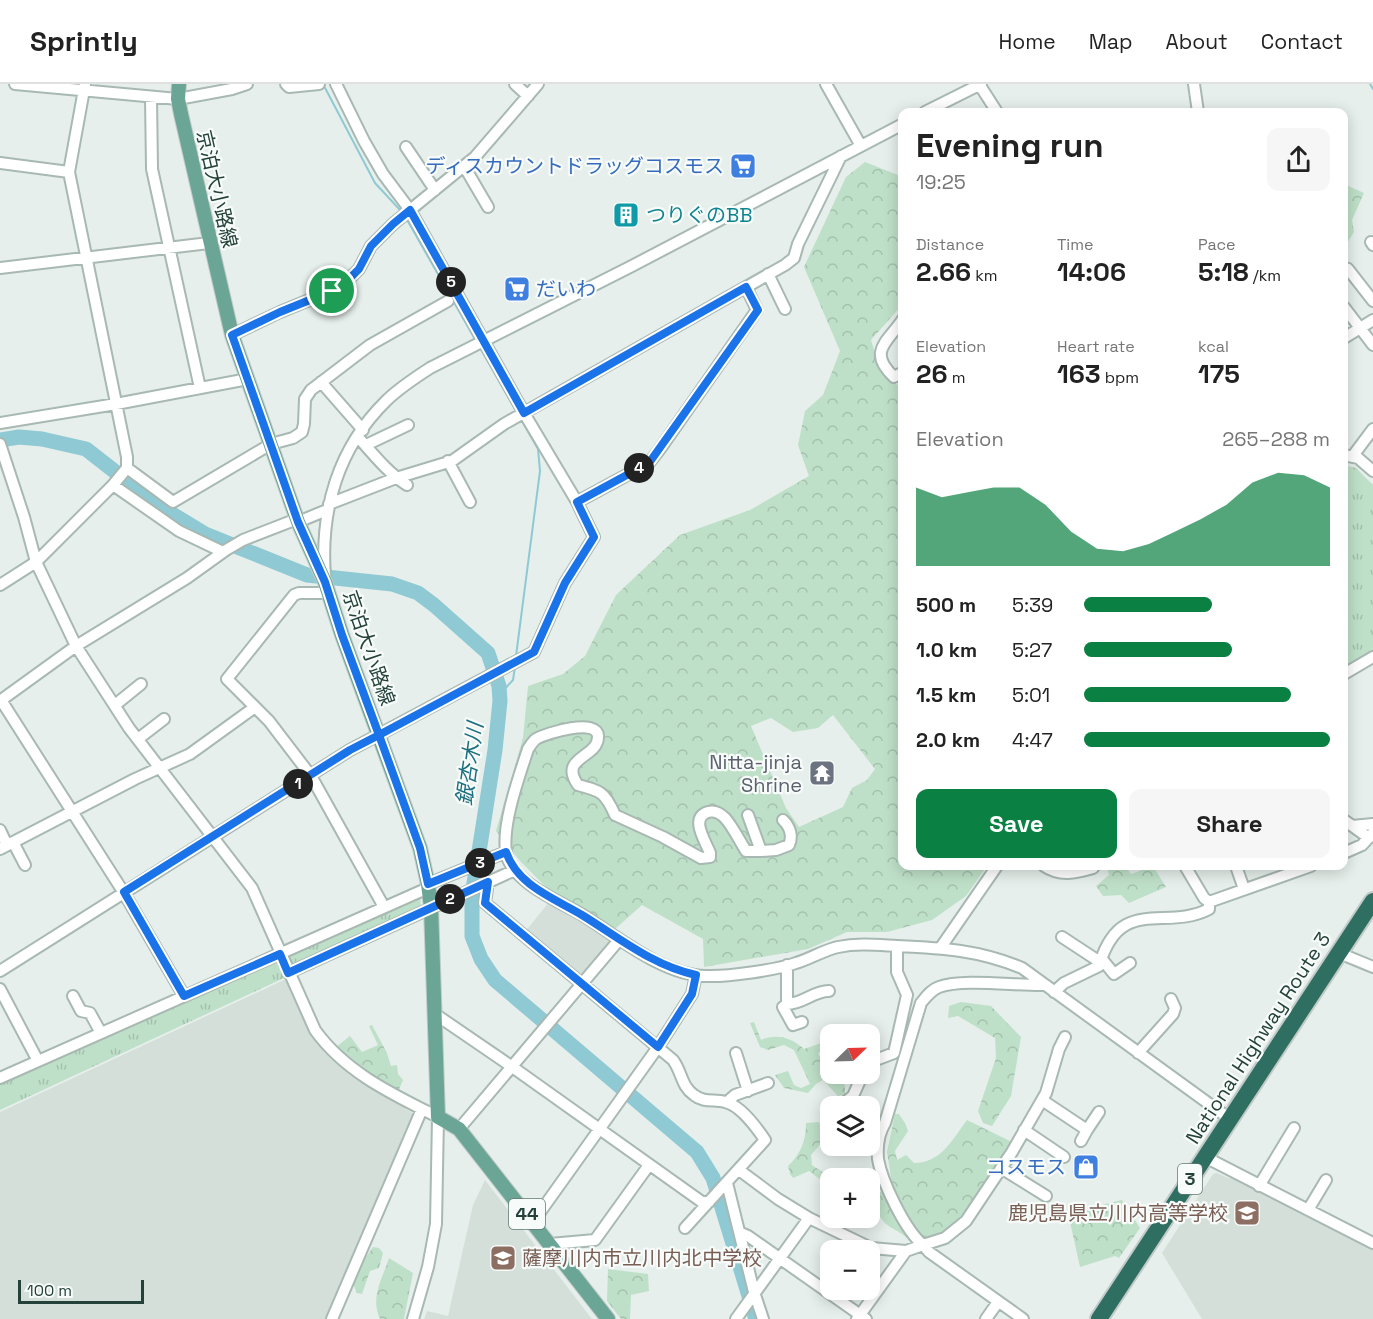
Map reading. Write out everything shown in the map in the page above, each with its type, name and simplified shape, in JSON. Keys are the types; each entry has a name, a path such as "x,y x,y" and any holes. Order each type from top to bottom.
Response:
{"highway":[{"name":"National Highway Route 3","path":"1099,1319 1373,901"}],"main road":[{"name":"京泊大小路線","path":"179,84 178,99 209,243 232,335 298,521 324,580 420,848 431,907 438,1117"},
{"name":"44","path":"438,1117 459,1129 606,1318"}],"street":[{"path":"22,84 84,88 178,99 247,84"},
{"path":"286,84 289,87 319,84"},
{"path":"0,971 379,735 534,652 565,583 594,537 577,502 519,416 484,341 410,210 382,174 336,84"},
{"path":"516,84 528,96"},
{"path":"232,335 332,291 349,279 359,269 371,246 400,218 475,157 538,84"},
{"path":"826,84 861,146"},
{"path":"933,108 980,84 992,108"},
{"path":"1194,84 1197,108"},
{"path":"0,585 36,562 127,468 127,458 69,172 84,88"},
{"path":"151,97 152,169 200,388"},
{"path":"384,907 311,776 269,721 226,679 294,595 324,580 323,548 328,507 339,471 387,399 408,383 474,346 718,222 898,127"},
{"path":"406,147 435,190"},
{"path":"184,996 124,892 1,700 76,646 187,578 243,540 298,521 396,478 448,462 519,416 794,258 798,244 841,156"},
{"path":"0,163 69,172"},
{"path":"464,166 488,207"},
{"path":"0,268 209,243"},
{"path":"1348,269 1373,301"},
{"path":"768,274 785,309"},
{"path":"577,502 649,463 758,310 746,287"},
{"path":"127,468 172,502 271,444 293,438 302,432 305,399 311,390 370,345 448,300"},
{"path":"1348,312 1373,345"},
{"path":"1348,336 1373,320"},
{"path":"898,329 882,344 881,352 886,369 894,377 898,375"},
{"path":"0,423 248,379"},
{"path":"321,382 396,478 407,485"},
{"path":"362,437 408,425"},
{"path":"1348,456 1373,429"},
{"path":"1,448 36,562 76,646 138,739 252,888 315,1030 326,1046 363,1077 438,1117 435,1224 428,1267 413,1319"},
{"path":"1348,456 1358,458 1373,471"},
{"path":"448,462 470,502"},
{"path":"113,485 178,531 225,551"},
{"path":"1348,672 1373,657"},
{"path":"115,705 141,684"},
{"path":"7,846 190,754 255,707"},
{"path":"138,739 164,719"},
{"path":"783,820 790,830 792,839 789,845 776,850 746,851 725,819 717,812 710,811 702,814 698,826 710,857 701,858 615,815 608,799 599,790 578,785 573,778 573,765 597,743 598,732 589,726 544,735 536,739 528,750 516,787 507,829 506,852 515,870 546,896 581,914 619,940 667,966 696,975 723,975 787,965 837,947 864,944 941,947 998,958 1022,968 1230,1119"},
{"path":"748,815 761,851"},
{"path":"1348,823 1373,824"},
{"path":"1348,823 1371,836 1362,845 1348,851"},
{"path":"0,830 7,846 25,864"},
{"path":"0,1078 506,852"},
{"path":"288,973 515,870"},
{"path":"941,947 994,870"},
{"path":"1050,870 1072,873 1085,870"},
{"path":"1187,870 1204,898 1209,902"},
{"path":"1237,870 1244,889"},
{"path":"1209,902 1299,870"},
{"path":"487,882 485,903 658,1047 678,1066 684,1086 692,1094 701,1100 727,1102 750,1119 765,1140 685,1228"},
{"path":"1054,992 1064,983 1099,966 1115,935 1126,924 1138,919 1198,915 1209,909 1209,902"},
{"path":"1062,937 1101,960 1114,974 1130,963"},
{"path":"459,1129 619,940"},
{"path":"880,1058 894,1053 907,995 897,972 897,946"},
{"path":"1339,953 1373,967"},
{"path":"787,965 787,1004 783,1007 793,1025 802,1022"},
{"path":"533,1222 658,1047 692,994 696,975"},
{"path":"1023,1319 929,1252 914,1237 904,1223 883,1175 878,1156 880,1131 885,1123 921,1003 931,992 938,987 956,983 1045,985"},
{"path":"0,989 38,1061"},
{"path":"787,1004 794,1004 817,992 829,991"},
{"path":"73,996 81,1011 90,1012 101,1033"},
{"path":"1138,1053 1173,1014 1176,1008 1171,999"},
{"path":"435,1014 512,1066 598,1130 702,1202 712,1200"},
{"path":"739,1170 778,1199 809,1218 871,1248 906,1251 945,1238 966,1221 1042,1100 1065,1037"},
{"path":"736,1053 747,1090"},
{"path":"727,1102 735,1095 768,1083"},
{"path":"1042,1100 1087,1130"},
{"path":"332,1319 422,1109"},
{"path":"1080,1141 1099,1112"},
{"path":"1259,1186 1294,1128"},
{"path":"1024,1130 1064,1157"},
{"path":"1205,1157 1373,1243"},
{"path":"550,1244 595,1240 649,1165"},
{"path":"1001,1168 1046,1196"},
{"path":"1308,1209 1326,1180"},
{"path":"726,1184 741,1233 753,1294 763,1319"},
{"path":"739,1315 809,1218"},
{"path":"741,1233 861,1318 906,1251"},
{"path":"986,1319 998,1302"}],"shaded area":[{"path":"549,902 608,938 610,942 581,976 578,976 525,932"},
{"path":"286,979 311,1034 325,1053 356,1078 415,1114 328,1319 0,1319 0,1112"},
{"name":"鹿児島県立川内高等学校","path":"1217,1173 1228,1178 1240,1179 1373,1248 1373,1319 1202,1319 1162,1253 1213,1174"},
{"name":"薩摩川内市立川内北中学校","path":"485,1180 592,1319 424,1319 427,1311 448,1316 473,1205"}],"green space":[{"path":"865,162 898,175 898,310 871,340 881,368 898,385 898,870 984,870 966,896 932,920 887,932 847,932 808,949 704,967 703,939 642,905 615,929 548,889 520,861 496,831 523,738 528,686 563,674 585,656 616,595 680,535 750,510 809,476 798,445 805,411 823,395 840,351 804,267 846,177","holes":["833,715 875,769 867,780 852,788 843,807 799,827 786,808 751,726 771,718 793,732 818,728"]},
{"path":"1348,186 1364,193 1352,220 1354,232 1348,242"},
{"path":"1348,466 1356,468 1373,485 1373,651 1348,667"},
{"path":"1108,870 1128,870 1131,874 1142,870 1155,870 1166,887 1129,903 1121,895 1103,896 1096,886 1109,875"},
{"path":"420,895 421,909 291,968 287,954"},
{"path":"278,959 286,977 0,1110 0,1080"},
{"path":"961,1002 991,1006 1021,1037 1011,1096 992,1126 983,1123 978,1111 996,1058 995,1038 958,1016 948,1018 949,1006"},
{"path":"754,1022 761,1040 773,1037 784,1038 804,1049 820,1043 818,1053 820,1082 808,1093 784,1088 775,1075 788,1071 794,1085 801,1088 810,1084 794,1050 784,1045 768,1050 760,1047 750,1023"},
{"path":"372,1025 387,1053 391,1066 397,1065 398,1074 403,1080 398,1092 351,1063 336,1047 350,1036 362,1052 378,1045 369,1026"},
{"path":"827,1084 844,1084 845,1094 838,1096"},
{"path":"895,1114 899,1114 908,1131 895,1151 897,1160 906,1155 914,1163 923,1162 939,1155 967,1120 1012,1142 954,1227 930,1240 911,1242 880,1217 880,1192 885,1193 892,1184 887,1152"},
{"path":"819,1122 820,1126 820,1145 811,1155 812,1165 820,1170 820,1180 809,1171 793,1178 788,1166 802,1146 806,1123"},
{"path":"1122,1200 1140,1228 1119,1258 1115,1256 1080,1267 1070,1222 1088,1210"},
{"path":"373,1247 379,1248 383,1253 379,1268 370,1271 362,1294 357,1293 353,1284 359,1267"},
{"path":"389,1258 413,1273 404,1319 380,1319 377,1311 378,1289"},
{"path":"608,1269 648,1274 649,1291 631,1295 630,1319 621,1319 607,1301"}],"waterway":[{"path":"323,84 375,183 401,211"},
{"path":"1370,84 1373,89"},
{"path":"406,218 476,341"},
{"path":"479,346 516,411"},
{"path":"516,656 540,471 538,449 521,419"},
{"name":"銀杏木川","path":"0,440 19,437 42,439 86,449 159,506 205,534 307,575 392,584 418,593 488,653 499,686 500,701 495,750 472,896 472,936 481,959 495,980 697,1152 713,1178 756,1319"},
{"path":"500,701 500,694 513,680 515,667"}],"place":[{"name":"ディスカウントドラッグコスモス","path":"743,166"},
{"name":"つりぐのBB","path":"626,215"},
{"name":"だいわ","path":"517,289"},
{"name":"Nitta-jinja Shrine","path":"822,773"},
{"name":"コスモス","path":"1086,1167"},
{"name":"鹿児島県立川内高等学校","path":"1247,1213"},
{"name":"薩摩川内市立川内北中学校","path":"503,1258"}],"route":[{"path":"332,291 232,335 298,522 325,582 379,735 350,750 124,892 184,996 280,954 288,973 488,882 485,903 658,1047 692,994 696,975 667,966 619,940 581,914 546,896 515,870 506,852 428,884 420,848 379,735 534,652 565,583 594,537 577,502 649,463 758,310 746,287 524,413 410,210 371,246 359,269 332,291"}]}
